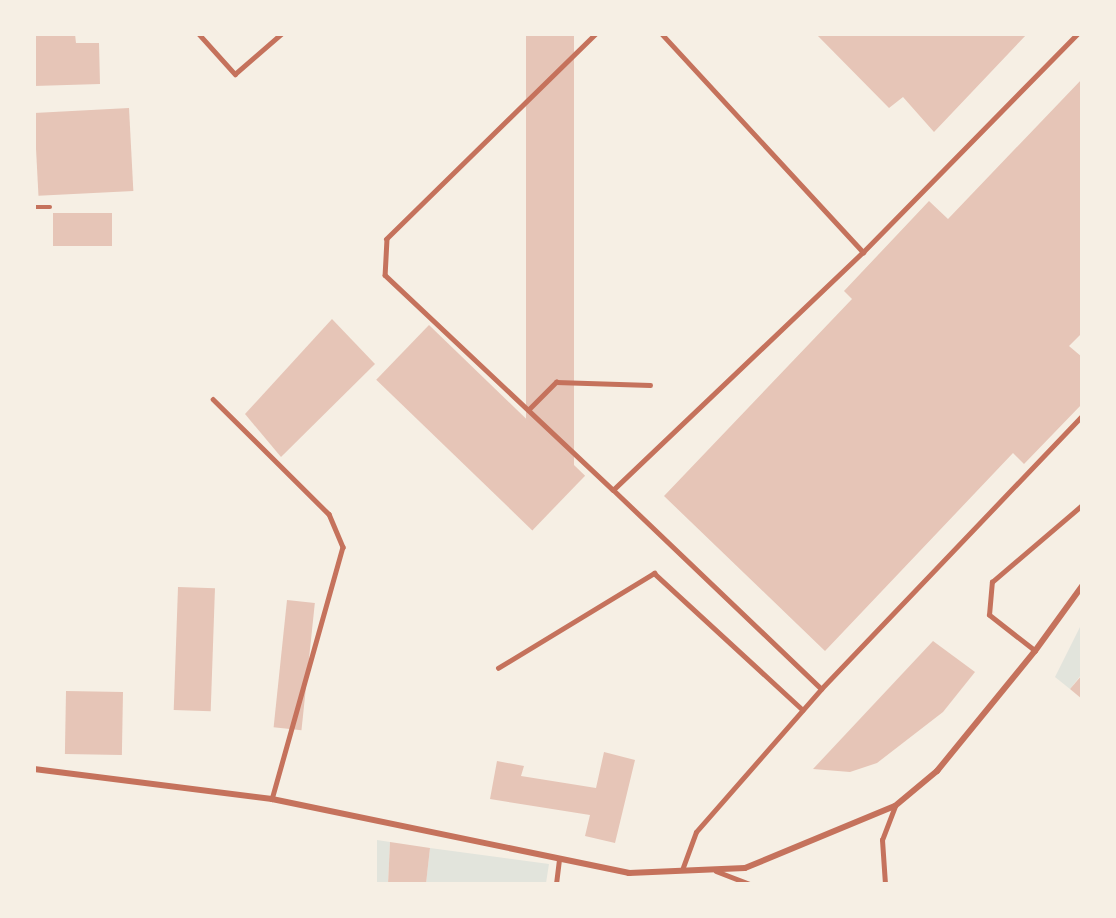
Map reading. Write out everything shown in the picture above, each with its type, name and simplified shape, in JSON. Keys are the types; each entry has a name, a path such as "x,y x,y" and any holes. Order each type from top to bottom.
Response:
{"street":[{"path":"34,769 272,799 629,873 745,868 895,806 937,771 1035,651 1082,586"}],"lane":[{"path":"199,34 235,74 281,34"},
{"path":"596,34 387,239 385,275 821,689"},
{"path":"662,34 863,252"},
{"path":"613,490 863,252 1077,34"},
{"path":"34,207 50,207"},
{"path":"528,410 556,382 650,385"},
{"path":"213,399 329,514 343,547 272,799"},
{"path":"682,870 696,832 821,689 1082,416"},
{"path":"1035,651 989,615 992,582 1082,505"},
{"path":"498,668 654,573 803,710"},
{"path":"885,884 882,840 895,806"},
{"path":"556,884 559,859"},
{"path":"714,870 750,884"}],"shaded area":[{"path":"1081,625 1081,675 1070,689 1055,677"},
{"path":"377,840 390,842 388,883 377,884"},
{"path":"430,848 549,864 546,883 426,884"}],"building":[{"path":"34,34 75,34 76,43 99,43 100,84 34,86"},
{"path":"526,34 574,34 574,483 526,483"},
{"path":"816,34 1027,34 934,132 903,97 889,108"},
{"path":"1082,79 1082,333 1069,346 1082,357 1082,404 1024,464 1013,453 825,651 664,496 852,299 844,291 929,201 948,219"},
{"path":"129,108 133,191 38,196 34,113"},
{"path":"53,213 112,213 112,246 53,246"},
{"path":"332,319 375,364 281,457 245,414"},
{"path":"429,325 585,476 532,530 376,380"},
{"path":"178,587 215,588 211,711 174,710"},
{"path":"287,600 315,603 301,730 274,727"},
{"path":"933,641 975,672 943,712 877,763 850,772 813,769"},
{"path":"1082,675 1082,699 1070,689"},
{"path":"66,691 123,692 122,755 65,754"},
{"path":"604,752 635,760 615,843 585,836 590,815 490,799 497,761 524,766 521,776 596,788"},
{"path":"390,842 430,848 426,884 388,884"}]}
